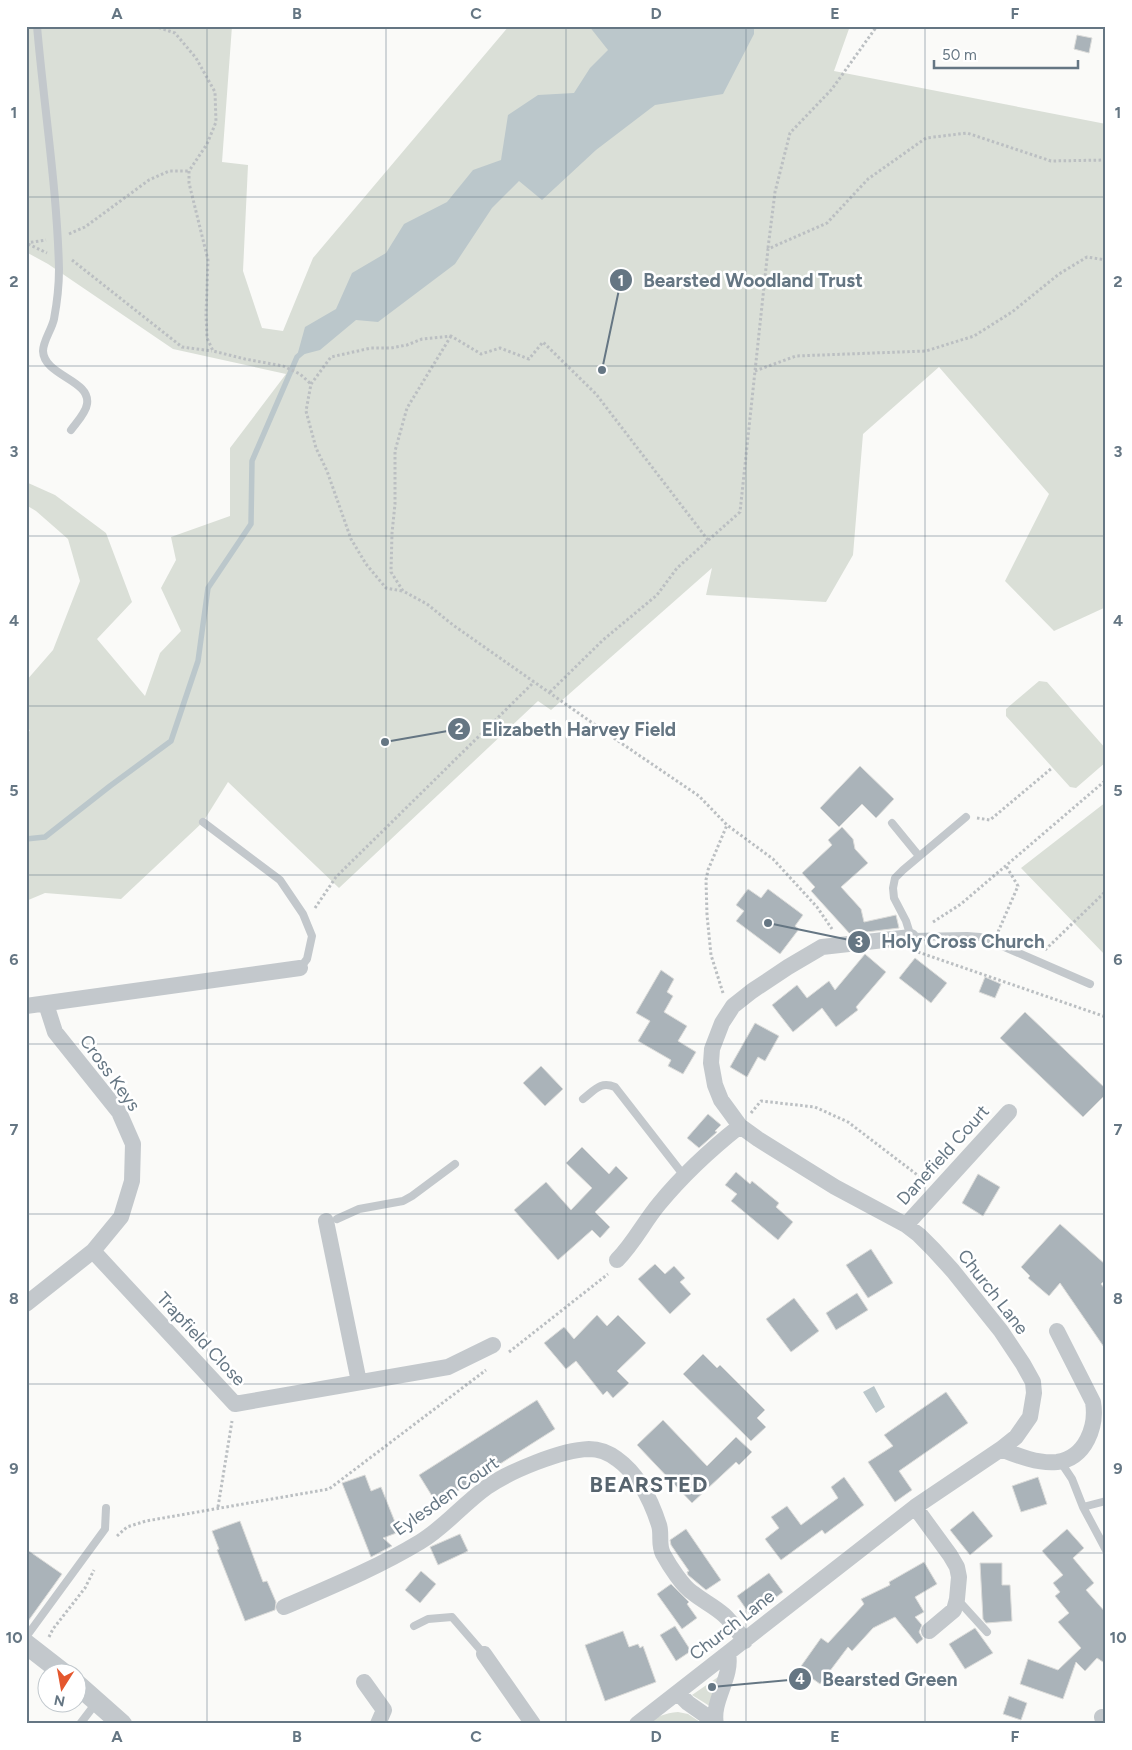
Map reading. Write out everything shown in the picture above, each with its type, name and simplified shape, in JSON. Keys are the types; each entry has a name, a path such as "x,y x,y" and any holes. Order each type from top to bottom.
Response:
{"street":[{"name":"Church Lane","path":"637,1724 915,1507 1001,1449 1016,1437 1030,1417 1033,1405 1033,1382 1023,1364 1000,1331 952,1270 919,1235 906,1225 835,1187 740,1126 721,1100 715,1085 711,1063 712,1049 722,1023 733,1006 752,991 822,947 911,937"},
{"path":"26,1006 300,968"},
{"name":"Cross Keys","path":"26,1304 93,1251 121,1217 132,1181 133,1144 119,1112 55,1032 46,1004"},
{"name":"Danefield Court","path":"906,1225 1009,1112"},
{"path":"616,1260 626,1251 660,1202 703,1158 740,1126"},
{"path":"326,1221 359,1382"},
{"name":"Trapfield Close","path":"93,1251 235,1404 448,1367 500,1349"},
{"path":"1001,1449 1025,1458 1060,1462 1080,1450 1092,1433 1095,1412 1093,1402 1057,1331"},
{"name":"Eylesden Court","path":"284,1607 366,1570 422,1541 445,1524 487,1487 516,1471 551,1457 590,1449 604,1452 616,1458 627,1468 646,1494 659,1526 659,1542 663,1554 682,1583 691,1592 726,1616 744,1641"},
{"path":"915,1507 941,1540 957,1567 959,1577 954,1610 929,1631"},
{"path":"32,1649 49,1662"},
{"path":"484,1654 533,1724"},
{"path":"678,1693 715,1723 729,1666 728,1654"},
{"path":"364,1682 384,1710 378,1724"},
{"path":"88,1694 122,1724"}],"lane":[{"path":"37,26 58,256 58,290 55,312 43,350 47,362 53,369 84,391 87,398 85,409 71,430"},
{"path":"966,817 895,878 894,898 906,921 911,937 980,937 1090,984"},
{"path":"203,822 280,880 303,914 312,936 307,959 300,968"},
{"path":"892,823 919,856"},
{"path":"583,1099 600,1086 606,1084 615,1087 685,1177"},
{"path":"326,1221 359,1209 403,1200 412,1196 455,1164"},
{"path":"1060,1462 1072,1479 1083,1507 1106,1550"},
{"path":"1083,1507 1106,1501"},
{"path":"26,1637 105,1529 106,1508"},
{"path":"957,1599 987,1632"},
{"path":"414,1626 428,1619 452,1617 484,1654"},
{"path":"80,1724 97,1702"}],"path":[{"path":"154,26 175,33 196,58 215,92 216,122 207,144 189,171 189,183 208,260 206,338 213,351"},
{"path":"550,692 603,640 658,595 677,568 740,512 775,192 790,133 832,89 877,26"},
{"path":"768,249 827,223 868,179 926,138 966,134 1051,161 1106,160"},
{"path":"27,243 64,237 85,227 149,180 169,171 189,171"},
{"path":"27,243 50,255 71,259 182,347 213,351 245,360 283,366 300,374 311,384"},
{"path":"754,371 796,356 926,352 974,336 1012,312 1059,274 1087,257 1106,260"},
{"path":"708,540 596,394 543,342 529,359 500,348 481,354 451,336 422,339 407,345 391,348 371,348 331,357 311,384 306,411 316,448 327,472 351,539 366,564 386,588 403,591 427,604 453,625 699,796 727,825 773,859 817,907 834,932 837,945"},
{"path":"403,591 391,572 395,504 395,452 407,408 451,336"},
{"path":"306,921 336,877 534,682"},
{"path":"966,817 990,820 1052,768"},
{"path":"1106,780 961,904 911,937 914,950 1106,1017"},
{"path":"727,825 708,870 707,915 712,956 724,999 733,1006"},
{"path":"993,942 1018,886 1006,866"},
{"path":"1034,960 1106,891"},
{"path":"740,1126 761,1101 815,1107 848,1122 937,1190"},
{"path":"500,1349 616,1268 616,1260"},
{"path":"113,1540 127,1527 135,1524 218,1507 330,1489 492,1365"},
{"path":"218,1507 235,1404"},
{"path":"32,1649 53,1629 85,1588 96,1564"}],"shaded area":[{"path":"26,26 232,26 222,162 248,165 243,271 262,328 283,331 313,258 509,26 850,26 834,71 1106,124 1106,607 1054,631 1005,581 1049,494 939,367 863,434 853,555 826,602 706,595 712,568 551,710 538,701 339,888 228,782 203,822 121,899 45,893 26,901 26,732 30,731 26,724 26,681 53,650 80,581 68,539 36,511 26,505 26,482 55,495 106,533 132,602 97,639 145,696 160,653 181,631 161,588 176,560 171,537 230,516 230,448 286,374 173,349 48,264 26,252"},
{"path":"589,26 754,26 754,34 723,94 655,105 596,150 542,200 519,181 492,208 455,264 378,322 356,320 320,350 297,356 305,327 336,309 352,273 386,253 404,224 447,202 473,170 501,160 508,115 538,95 574,93 590,68 608,50"},
{"path":"1039,681 1047,682 1106,749 1106,762 1076,788 1070,787 1006,716 1006,709"},
{"path":"1106,802 1106,956 1021,868"},
{"path":"874,1386 885,1407 876,1413 863,1392"},
{"path":"718,1677 716,1710 692,1695"},
{"path":"669,1713 688,1714 703,1724 645,1724"}],"building":[{"path":"1077,35 1092,38 1089,53 1074,49"},
{"path":"860,766 894,799 876,818 862,804 839,827 820,808"},
{"path":"842,827 853,839 855,849 868,863 841,887 861,909 864,922 896,915 899,928 850,934 811,891 815,887 802,873 832,845 828,840"},
{"path":"748,889 761,898 768,889 803,915 795,926 799,929 780,954 736,921 744,911 736,905"},
{"path":"865,954 886,972 856,1007 858,1010 836,1027 822,1008 793,1032 772,1005 797,985 807,998 829,981 835,990"},
{"path":"915,958 947,983 931,1003 899,978"},
{"path":"661,970 674,979 667,992 673,996 664,1012 687,1026 678,1041 696,1052 683,1074 668,1066 671,1060 638,1041 650,1021 636,1013"},
{"path":"985,977 1001,984 995,998 979,992"},
{"path":"1025,1012 1106,1089 1106,1094 1083,1117 1000,1038"},
{"path":"755,1023 779,1036 765,1061 758,1057 747,1077 730,1067"},
{"path":"541,1066 563,1089 545,1106 523,1083"},
{"path":"708,1114 721,1125 715,1131 717,1132 699,1148 687,1138"},
{"path":"582,1147 609,1174 616,1166 628,1178 595,1212 610,1227 600,1238 592,1230 558,1260 514,1210 546,1182 571,1210 592,1188 566,1163"},
{"path":"736,1172 750,1184 752,1181 779,1203 776,1207 793,1222 778,1240 731,1201 737,1194 725,1185"},
{"path":"978,1174 1000,1187 983,1216 962,1203"},
{"path":"1060,1224 1106,1265 1106,1279 1101,1284 1106,1290 1106,1350 1060,1283 1049,1296 1028,1278 1030,1276 1021,1267"},
{"path":"871,1249 893,1283 868,1298 846,1265"},
{"path":"655,1264 665,1274 674,1266 685,1278 680,1282 691,1294 670,1314 638,1279"},
{"path":"857,1293 868,1310 836,1330 826,1313"},
{"path":"794,1298 819,1331 791,1352 766,1319"},
{"path":"597,1315 607,1326 618,1315 646,1343 617,1371 629,1383 613,1398 607,1391 603,1395 576,1361 566,1369 544,1343 564,1327 574,1339"},
{"path":"703,1354 717,1368 720,1365 765,1410 757,1418 766,1427 751,1441 683,1374"},
{"path":"946,1392 968,1423 899,1471 912,1490 895,1502 868,1462 893,1446 884,1435"},
{"path":"537,1400 555,1429 437,1504 419,1475"},
{"path":"663,1420 707,1466 736,1437 752,1452 739,1465 736,1462 692,1503 637,1445"},
{"path":"365,1475 371,1491 381,1487 399,1532 383,1538 392,1546 371,1557 342,1483"},
{"path":"844,1477 864,1505 825,1534 822,1530 781,1560 765,1539 779,1528 771,1517 787,1506 801,1525 838,1498 831,1487"},
{"path":"1038,1477 1047,1504 1021,1512 1012,1486"},
{"path":"973,1511 993,1536 970,1555 950,1530"},
{"path":"240,1521 263,1582 267,1581 276,1602 275,1610 245,1621 217,1550 219,1549 212,1531"},
{"path":"686,1529 721,1580 706,1590 688,1575 687,1572 689,1571 671,1545 670,1540"},
{"path":"1067,1529 1084,1548 1073,1558 1094,1583 1086,1590 1106,1613 1106,1664 1097,1658 1085,1671 1076,1662 1063,1699 1020,1684 1028,1659 1058,1670 1081,1648 1058,1622 1069,1613 1055,1596 1060,1592 1053,1583 1063,1575 1042,1551"},
{"path":"460,1534 468,1551 438,1565 430,1547"},
{"path":"26,1549 62,1574 26,1624"},
{"path":"924,1562 937,1584 915,1597 924,1612 915,1617 922,1625 919,1632 923,1639 917,1644 895,1617 873,1628 852,1651 848,1647 820,1684 799,1669 821,1638 828,1643 864,1604 861,1599 890,1585 889,1582"},
{"path":"980,1563 1002,1563 1002,1585 1010,1585 1012,1621 986,1623 983,1619"},
{"path":"421,1571 436,1584 420,1603 405,1590"},
{"path":"769,1573 783,1592 751,1616 737,1596"},
{"path":"671,1584 689,1602 687,1604 697,1618 682,1629 657,1594"},
{"path":"675,1626 691,1651 676,1661 660,1635"},
{"path":"975,1628 993,1653 965,1669 949,1644"},
{"path":"623,1631 629,1647 638,1644 640,1648 643,1646 656,1682 605,1701 585,1645"},
{"path":"1009,1696 1027,1703 1021,1720 1003,1714"}],"waterway":[{"path":"26,839 45,837 171,741 198,661 208,588 251,524 252,461 297,357 304,351"}],"place":[{"name":"Bearsted Woodland Trust","path":"602,370"},
{"name":"Elizabeth Harvey Field","path":"385,742"},
{"name":"Holy Cross Church","path":"768,923"},
{"name":"Bearsted Green","path":"712,1687"}],"district":[{"name":"BEARSTED","path":"649,1484"}]}
